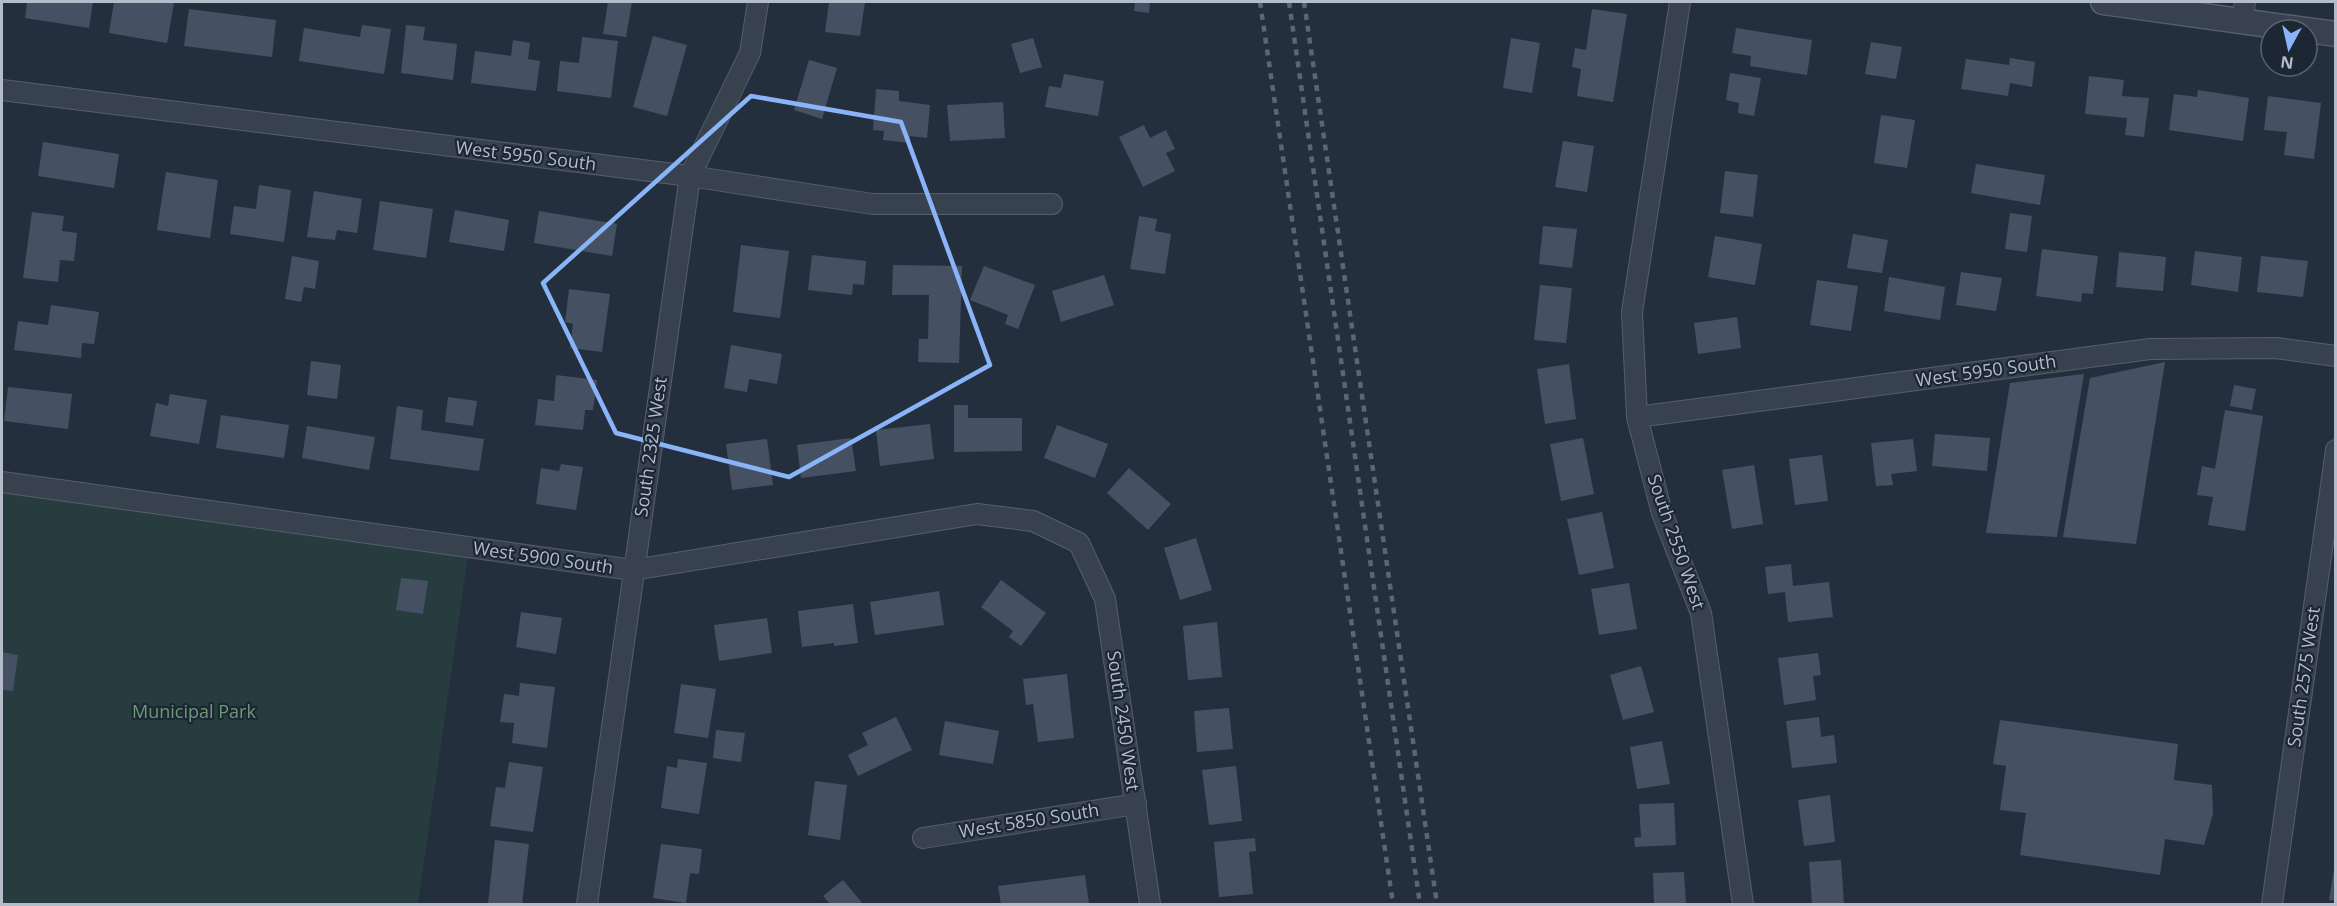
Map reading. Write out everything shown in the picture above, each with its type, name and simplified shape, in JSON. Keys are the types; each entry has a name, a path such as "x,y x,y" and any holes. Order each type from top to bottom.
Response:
{"street":[{"name":"South 2325 West","path":"587,904 690,176 750,53 758,2"},
{"name":"South 2550 West","path":"1680,2 1632,312 1637,417 1662,513 1701,613 1743,904"},
{"path":"2103,2 2244,11 2267,18"},
{"path":"2319,32 2336,34"},
{"name":"West 5950 South","path":"2,90 690,176 873,204 1052,204"},
{"name":"West 5950 South","path":"1637,417 2150,349 2276,348 2336,356"},
{"name":"South 2575 West","path":"2272,904 2336,450"},
{"name":"West 5900 South","path":"2,482 633,570 977,514 1033,521 1079,543"},
{"name":"South 2450 West","path":"1079,543 1105,599 1150,904"},
{"name":"West 5850 South","path":"923,838 1136,804"}],"highlighted area":[{"path":"751,96 901,122 990,365 789,477 616,433 543,283"}],"green space":[{"name":"Municipal Park","path":"2,492 468,556 418,904 2,904"}],"building":[{"path":"27,2 93,2 89,28 25,18"},
{"path":"114,2 174,3 167,43 109,33"},
{"path":"608,2 632,2 626,37 603,34"},
{"path":"829,2 865,2 860,36 825,32"},
{"path":"1135,2 1150,2 1149,13 1134,11"},
{"path":"189,9 276,20 272,57 184,46"},
{"path":"1592,9 1627,14 1613,102 1577,96 1581,69 1572,67 1575,48 1586,50"},
{"path":"362,25 391,29 384,74 299,61 304,28 360,37"},
{"path":"406,25 425,27 423,40 457,44 453,80 401,73"},
{"path":"1736,28 1812,40 1807,75 1750,66 1751,56 1732,53"},
{"path":"653,36 687,45 667,116 633,107"},
{"path":"582,37 618,41 611,98 557,91 560,61 579,63"},
{"path":"1033,38 1042,67 1020,73 1011,44"},
{"path":"1511,38 1540,43 1532,93 1503,88"},
{"path":"513,40 530,43 528,59 540,61 536,91 471,83 475,51 511,56"},
{"path":"1871,42 1902,47 1896,79 1865,74"},
{"path":"2010,58 2035,62 2032,87 2010,83 2008,96 1961,89 1966,59 2009,65"},
{"path":"809,60 837,68 822,119 794,110"},
{"path":"1730,73 1761,78 1754,116 1738,113 1739,103 1726,100"},
{"path":"1064,74 1104,81 1098,116 1045,107 1049,86 1061,88"},
{"path":"2089,76 2124,80 2122,96 2149,98 2144,137 2125,135 2127,118 2085,114"},
{"path":"876,89 899,91 899,101 930,105 927,138 910,136 910,143 883,140 884,131 873,130"},
{"path":"2198,90 2249,98 2243,141 2169,130 2174,94 2197,97"},
{"path":"2268,96 2321,103 2314,159 2284,155 2287,132 2264,130"},
{"path":"1003,102 1005,138 950,141 947,105"},
{"path":"1881,115 1915,120 1907,168 1874,163"},
{"path":"1144,125 1150,138 1166,130 1175,149 1166,153 1175,171 1143,187 1119,137"},
{"path":"1563,141 1594,146 1587,192 1555,187"},
{"path":"43,142 119,154 114,188 38,176"},
{"path":"1976,164 2045,175 2040,205 1971,193"},
{"path":"1725,171 1758,175 1753,217 1720,213"},
{"path":"166,172 218,180 210,238 157,230"},
{"path":"259,185 291,190 284,242 230,234 234,206 256,209"},
{"path":"314,191 362,199 357,233 337,230 335,240 307,237"},
{"path":"380,201 433,209 426,258 373,250"},
{"path":"455,210 509,220 504,251 449,242"},
{"path":"539,211 617,224 612,256 534,243"},
{"path":"32,212 64,216 62,231 77,233 74,261 60,260 58,282 23,278"},
{"path":"2010,213 2032,216 2027,252 2005,249"},
{"path":"1139,216 1157,219 1155,231 1171,234 1165,274 1130,269"},
{"path":"1543,226 1577,229 1572,268 1539,264"},
{"path":"1853,234 1888,240 1882,273 1847,268"},
{"path":"1715,236 1762,244 1755,285 1708,277"},
{"path":"741,245 789,251 780,318 733,312"},
{"path":"2042,249 2098,256 2093,294 2082,293 2081,302 2036,296"},
{"path":"2195,251 2242,257 2238,292 2191,285"},
{"path":"2119,252 2166,257 2163,291 2116,287"},
{"path":"812,255 866,261 864,285 853,284 852,295 808,290"},
{"path":"292,256 319,261 315,289 304,287 301,302 285,299"},
{"path":"2261,256 2308,261 2303,297 2257,292"},
{"path":"893,265 962,266 959,363 918,362 919,339 928,339 929,295 892,295"},
{"path":"984,266 1035,285 1018,329 1005,324 1008,315 970,300"},
{"path":"1961,272 2002,278 1996,311 1956,305"},
{"path":"1104,275 1114,305 1061,322 1052,291"},
{"path":"1889,277 1945,287 1940,320 1884,311"},
{"path":"1817,280 1858,286 1851,331 1810,325"},
{"path":"1540,285 1572,288 1566,343 1534,340"},
{"path":"569,289 610,294 602,352 570,348 573,324 565,322"},
{"path":"51,305 99,312 94,344 82,343 81,358 14,350 18,321 48,325"},
{"path":"1737,317 1741,348 1698,354 1694,323"},
{"path":"731,345 782,354 777,384 749,379 747,392 724,388"},
{"path":"311,361 341,365 337,399 307,395"},
{"path":"2165,362 2136,544 2063,537 2090,378"},
{"path":"1569,364 1576,419 1545,424 1537,369"},
{"path":"2084,374 2057,537 1986,533 2010,383"},
{"path":"556,375 597,380 593,410 585,410 583,430 535,425 538,399 554,401"},
{"path":"2234,385 2256,389 2252,410 2230,406"},
{"path":"8,387 72,394 68,429 4,421"},
{"path":"170,394 207,400 199,444 150,436 156,403 168,406"},
{"path":"448,397 477,401 473,426 445,422"},
{"path":"954,405 968,405 968,418 1022,418 1022,451 954,452"},
{"path":"397,406 423,410 421,430 484,439 479,471 390,459"},
{"path":"2225,410 2263,416 2245,531 2208,525 2213,497 2197,495 2202,466 2215,469"},
{"path":"221,415 289,425 284,458 216,448"},
{"path":"930,424 934,459 880,466 876,430"},
{"path":"1057,425 1108,444 1095,478 1044,458"},
{"path":"307,426 375,437 369,470 302,458"},
{"path":"1935,434 1990,438 1987,471 1932,466"},
{"path":"851,438 856,471 801,478 797,445"},
{"path":"1583,438 1594,494 1561,501 1550,444"},
{"path":"767,439 773,485 732,490 726,444"},
{"path":"1913,439 1917,471 1891,474 1893,485 1876,486 1871,443"},
{"path":"1822,455 1828,501 1795,505 1789,459"},
{"path":"561,464 583,467 576,510 536,504 541,468 559,471"},
{"path":"1754,465 1763,524 1732,529 1722,470"},
{"path":"1129,468 1171,504 1148,530 1107,493"},
{"path":"1602,512 1614,568 1579,575 1567,519"},
{"path":"1196,538 1212,590 1180,600 1164,548"},
{"path":"1791,564 1793,586 1829,582 1833,617 1788,622 1785,592 1768,594 1765,567"},
{"path":"401,578 428,581 423,614 396,610"},
{"path":"1001,580 1046,613 1021,646 1009,637 1013,631 981,607"},
{"path":"1629,583 1637,629 1599,635 1591,589"},
{"path":"939,591 944,625 875,635 870,602"},
{"path":"853,604 858,643 802,647 798,611"},
{"path":"521,612 562,618 556,654 516,647"},
{"path":"767,618 772,653 719,661 714,625"},
{"path":"1217,622 1222,677 1188,680 1183,626"},
{"path":"2,652 18,655 13,691 2,690"},
{"path":"1818,653 1821,675 1813,676 1816,700 1784,705 1778,658"},
{"path":"1641,666 1654,712 1623,720 1610,675"},
{"path":"1067,674 1074,738 1038,742 1033,704 1026,705 1023,679"},
{"path":"520,683 555,687 547,748 512,743 514,723 500,722 504,694 519,696"},
{"path":"681,684 716,689 708,738 674,733"},
{"path":"1229,708 1233,749 1197,752 1194,711"},
{"path":"896,717 912,750 858,776 848,755 868,745 862,733"},
{"path":"1819,717 1821,737 1834,735 1837,763 1792,768 1786,721"},
{"path":"2000,720 2178,744 2174,780 2212,785 2213,814 2204,845 2165,839 2160,875 2020,855 2026,813 2000,810 2006,766 1993,764"},
{"path":"945,721 999,731 993,764 939,755"},
{"path":"716,730 745,733 741,762 713,758"},
{"path":"1662,741 1670,784 1637,789 1630,747"},
{"path":"678,759 707,763 699,814 661,808 667,766 677,768"},
{"path":"509,762 543,767 533,832 490,826 496,787 505,788"},
{"path":"1236,766 1242,821 1209,825 1202,770"},
{"path":"815,781 847,785 840,840 808,835"},
{"path":"1830,795 1835,842 1804,846 1798,800"},
{"path":"1674,803 1676,845 1635,847 1634,838 1641,837 1639,804"},
{"path":"1255,838 1256,851 1249,852 1253,894 1219,897 1214,842"},
{"path":"495,840 529,844 522,904 488,904"},
{"path":"661,844 702,849 699,874 690,873 686,903 653,898"},
{"path":"1841,860 1844,904 1812,904 1809,862"},
{"path":"2334,869 2336,869 2336,901 2329,900"},
{"path":"1684,872 1686,904 1654,904 1653,873"},
{"path":"1085,875 1089,904 1001,904 998,886"},
{"path":"843,880 863,904 830,904 823,896"}],"railway":[{"path":"1260,2 1393,904"},
{"path":"1289,2 1420,904"},
{"path":"1304,2 1437,904"}]}
